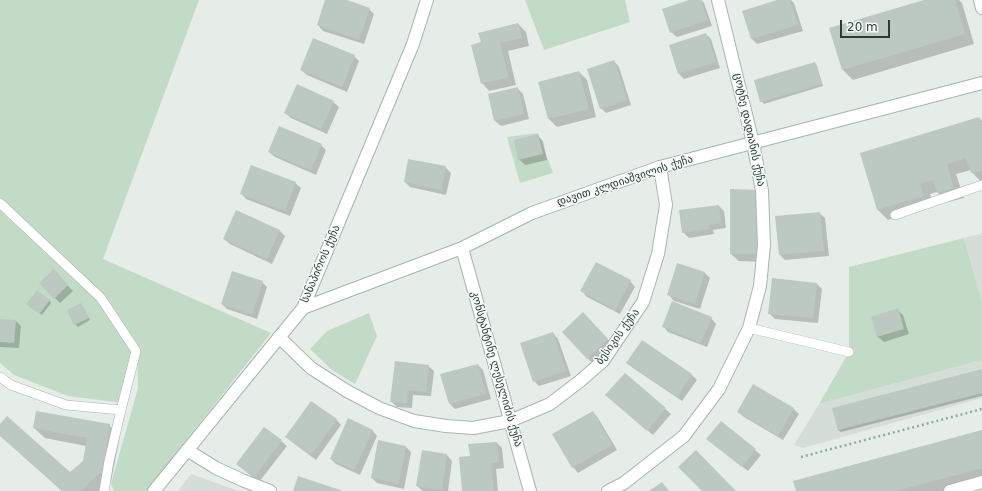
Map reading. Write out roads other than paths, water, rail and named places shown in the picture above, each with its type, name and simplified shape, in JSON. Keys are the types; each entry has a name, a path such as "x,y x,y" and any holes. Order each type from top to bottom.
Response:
{"street":[{"name":"სანაპიროს ქუჩა","path":"154,491 303,308 413,44 427,0"},
{"name":"ცოტნე დადიანის ქუჩა","path":"608,491 624,484 684,436 719,389 749,328 760,286 764,245 762,191 753,143 718,0"},
{"path":"980,0 982,8"},
{"name":"დავით კლდიაშვილის ქუჩა","path":"303,308 462,248 532,213 660,167 982,83"},
{"name":"ბესიკის ქუჩა","path":"279,337 311,368 347,391 379,408 414,420 446,426 473,428 510,421 550,404 603,361 643,302 658,254 666,205 660,167"},
{"name":"კონსტანტინე ლესელიძის ქუჩა","path":"462,248 530,491"},
{"path":"187,450 216,468 270,491"},
{"path":"950,491 982,482"}],"lane":[{"path":"895,215 982,185"},
{"path":"0,203 101,298 136,351 120,410 104,491"},
{"path":"749,328 849,352"},
{"path":"0,377 10,385 66,405 120,410"}]}
